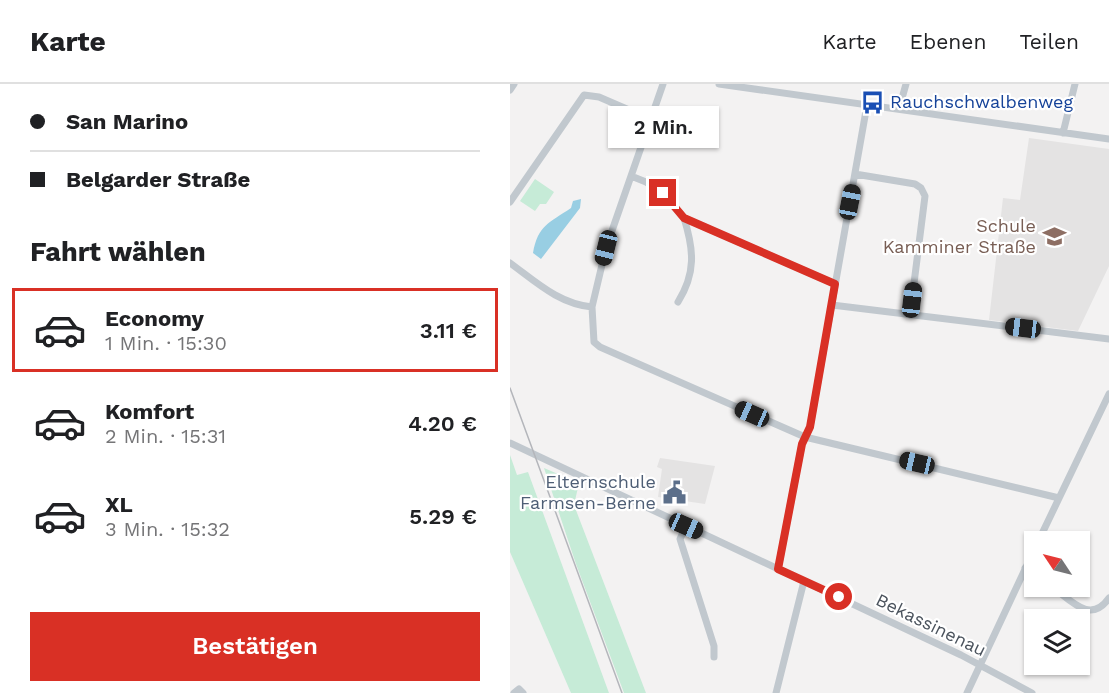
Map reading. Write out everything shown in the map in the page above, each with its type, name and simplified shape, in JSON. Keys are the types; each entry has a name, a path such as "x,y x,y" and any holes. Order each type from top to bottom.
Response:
{"street":[{"path":"510,90 514,84"},
{"path":"663,84 606,248 591,307 594,342 600,347 805,437 1059,498"},
{"path":"719,84 1109,139"},
{"path":"899,109 906,84"},
{"path":"1063,133 1075,84"},
{"path":"510,202 584,95 599,97 650,118"},
{"path":"778,569 802,444 810,427 867,105"},
{"path":"855,174 915,184 921,188 925,196 910,315"},
{"path":"631,176 663,193 684,218 692,248 692,267 687,287 678,302"},
{"path":"684,218 835,284"},
{"path":"510,263 558,297 578,306 591,307"},
{"path":"832,305 1109,339"},
{"path":"1043,531 1109,394"},
{"name":"Bekassinenau","path":"510,443 980,664 1032,693"},
{"path":"686,526 680,539 714,646 714,657"},
{"path":"967,693 1024,570"},
{"path":"776,693 804,581"},
{"path":"1066,597 1084,610 1095,611 1104,606 1109,598"},
{"path":"514,693 519,689 523,693"}],"shaded area":[{"name":"Schule Kamminer Straße","path":"1029,138 1109,149 1109,266 1078,331 989,320 1003,198 1020,200"},
{"path":"660,458 715,466 705,504 658,497 662,469 657,467"}],"green space":[{"path":"535,179 554,192 546,204 540,204 535,211 520,201"},
{"path":"510,455 517,475 528,472 609,693 571,693 510,552"},
{"path":"544,468 579,483 574,505 646,693 624,693 576,564"}],"water":[{"path":"581,199 580,208 541,259 533,253 541,230 571,208 573,201"}],"railway":[{"path":"510,388 622,693"}],"place":[{"name":"Rauchschwalbenweg","path":"872,102"},
{"name":"Schule Kamminer Straße","path":"1054,236"},
{"name":"Elternschule Farmsen-Berne","path":"674,492"}],"route":[{"path":"663,193 684,218 835,284 810,427 802,444 778,569 839,597"}]}
